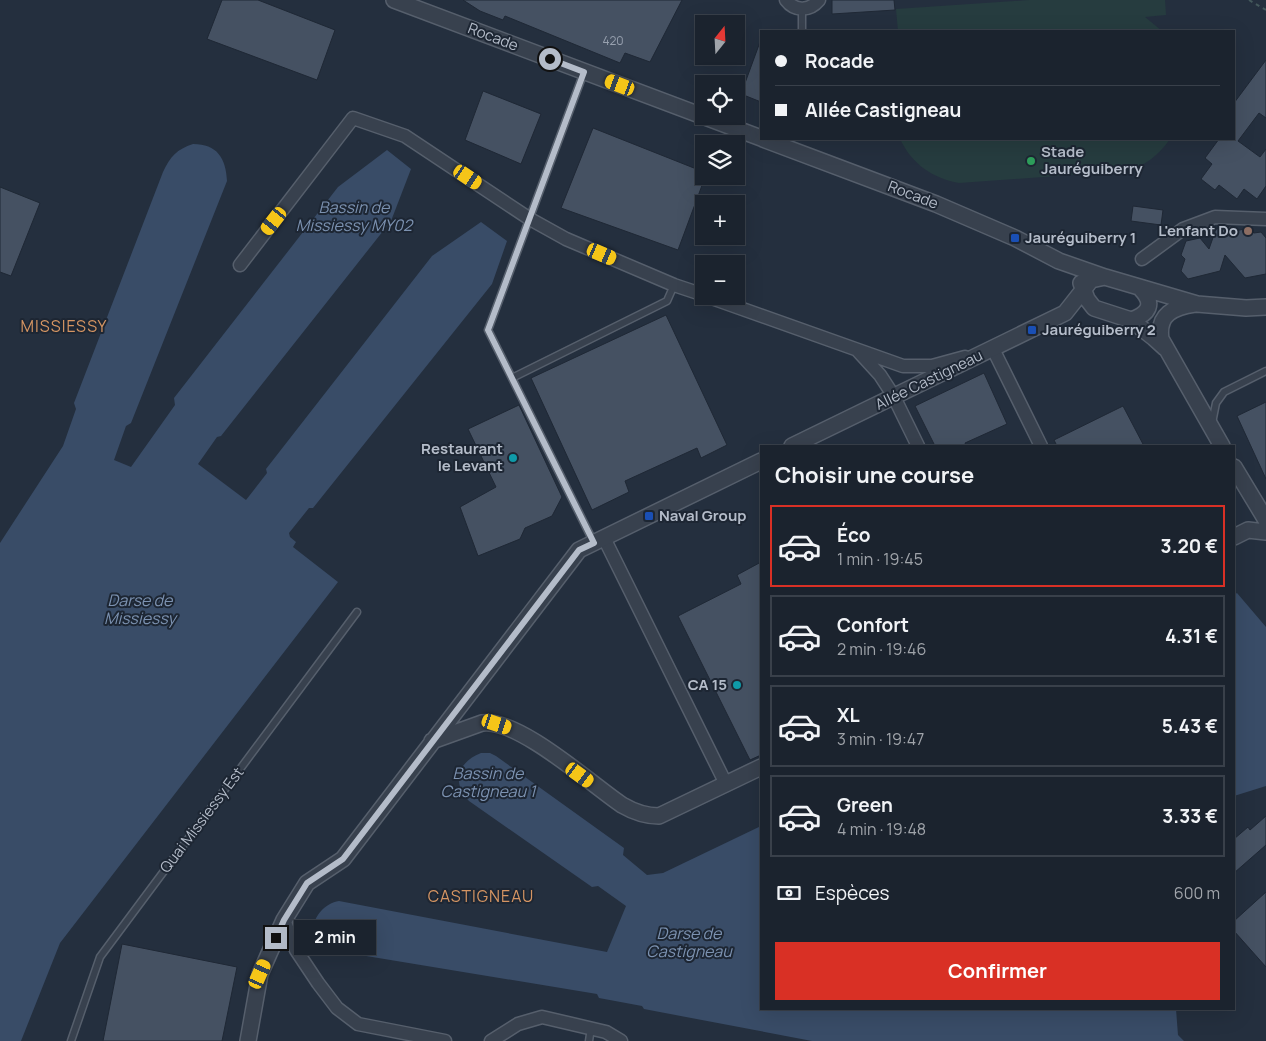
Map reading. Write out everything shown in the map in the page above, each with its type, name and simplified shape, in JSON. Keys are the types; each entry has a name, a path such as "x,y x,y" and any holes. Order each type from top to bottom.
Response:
{"street":[{"name":"Rocade","path":"394,0 760,137"},
{"path":"786,0 792,6 802,9 814,6 819,0"},
{"path":"240,265 353,118 405,136 530,219 566,239 695,292"},
{"name":"Rocade","path":"767,140 936,204 1007,234 1058,261"},
{"path":"1142,258 1183,229 1215,217 1266,219"},
{"path":"1058,261 1141,289 1197,304 1246,308 1266,307"},
{"path":"1058,261 1078,278 1090,304 1094,308 1131,320 1166,350"},
{"path":"1065,313 1091,280 1105,277"},
{"path":"1131,320 1140,317 1149,307 1148,299 1141,289"},
{"path":"1197,304 1183,306 1171,311 1162,322 1160,331 1166,350 1221,445"},
{"path":"731,305 903,366 932,366 993,349 1041,445"},
{"path":"1065,313 1103,312"},
{"name":"Allée Castigneau","path":"794,445 1065,313"},
{"path":"856,349 880,375 894,397 918,445"},
{"path":"248,1041 260,974 284,920 307,883 343,859 579,550 760,461"},
{"path":"1235,469 1266,520 1235,537"},
{"path":"1252,497 1266,507"},
{"path":"1248,530 1266,532"},
{"path":"599,540 726,784"},
{"path":"432,741 482,723 489,722 507,727 533,740 622,805 640,813 659,816 760,767"},
{"path":"284,920 296,950 337,1008 358,1024 398,1036 445,1041"},
{"path":"491,1041 518,1024 542,1017 590,1035 606,1032 621,1041"}],"lane":[{"path":"802,9 802,30"},
{"path":"584,72 488,330 599,540"},
{"path":"512,378 667,301 674,285"},
{"path":"1211,428 1216,403 1224,392 1266,371"},
{"name":"Quai Missiessy Est","path":"71,1041 100,957 357,612"}],"path":[{"path":"1249,0 1266,10"}],"green space":[{"path":"1029,0 1165,0 1166,15 1145,17 1161,30 898,30 896,9"},
{"name":"Stade Jauréguiberry","path":"901,140 1169,140 1151,159 1126,171 959,183 940,178 924,168 910,156"}],"water":[{"name":"Darse de Missiessy","path":"193,144 208,147 219,154 225,166 227,181 131,423 126,426 114,460 131,467 175,405 174,398 338,187 387,150 411,169 391,221 221,436 217,437 198,464 246,500 267,473 266,469 432,256 481,222 507,241 492,284 313,508 309,508 289,533 290,537 296,542 293,547 338,582 60,943 21,1041 0,1041 0,543 63,446 76,409 74,403 163,172 175,154"},
{"path":"1237,593 1266,627 1266,786 1235,796 1235,594"},
{"name":"Darse de Castigneau","path":"481,753 490,753 496,756 624,848 623,855 647,875 663,873 760,826 760,1010 1176,1010 1178,1035 1184,1041 812,1041 644,1009 642,1006 599,998 597,994 336,951 321,946 313,933 316,919 325,907 339,901 607,952 626,906 598,886 592,887 469,801 463,794 459,780 462,767 473,757"}],"building":[{"path":"222,0 258,0 335,30 317,80 207,39"},
{"path":"463,0 682,0 650,62 625,53 620,63 505,16 503,20 480,11"},
{"path":"832,0 894,0 895,10 832,14"},
{"path":"760,42 760,102 745,96 745,83"},
{"path":"1266,60 1266,118 1259,113 1238,141 1260,157 1266,149 1266,186 1257,199 1244,189 1237,199 1219,185 1215,190 1201,179 1212,164 1205,158 1218,140 1235,140 1235,102"},
{"path":"483,91 541,114 521,164 465,140"},
{"path":"593,128 695,168 695,185 702,185 698,195 695,195 695,204 678,250 561,208"},
{"path":"0,187 40,203 11,276 0,272"},
{"path":"1133,206 1163,210 1161,225 1131,221"},
{"path":"1231,226 1235,231 1249,228 1254,233 1261,232 1266,238 1266,274 1245,278 1225,255 1220,271 1188,279 1181,271 1185,259 1181,255 1186,241 1200,238 1209,249 1216,229"},
{"path":"666,315 727,445 701,458 697,448 625,481 629,492 592,510 531,378"},
{"path":"984,373 1007,424 965,443 966,445 934,445 915,406"},
{"path":"1266,402 1266,479 1237,416"},
{"name":"Restaurant le Levant","path":"519,405 562,497 552,516 525,528 520,539 478,556 460,507 496,487 468,429"},
{"path":"1123,406 1143,445 1056,445 1054,440"},
{"name":"CA 15","path":"760,563 760,755 750,760 678,616 741,584 737,575"},
{"path":"1266,816 1266,845 1235,872 1235,838 1248,827 1250,830"},
{"path":"1266,892 1266,967 1235,932 1235,920"},
{"path":"122,944 237,967 222,1041 103,1041"}],"place":[{"name":"Stade Jauréguiberry","path":"1031,161"},
{"name":"L'enfant Do","path":"1248,231"},
{"name":"Jauréguiberry 1","path":"1015,238"},
{"name":"Jauréguiberry 2","path":"1032,330"},
{"name":"Restaurant le Levant","path":"513,458"},
{"name":"Naval Group","path":"649,516"},
{"name":"CA 15","path":"737,685"}],"district":[{"name":"MISSIESSY","path":"64,326"},
{"name":"CASTIGNEAU","path":"481,896"}],"route":[{"path":"276,938 284,920 307,883 343,859 579,550 594,543 488,330 584,72 550,59"}],"water label":[{"name":"Bassin de Missiessy MY02","path":"354,216"},
{"name":"Bassin de Castigneau 1","path":"488,782"}]}
